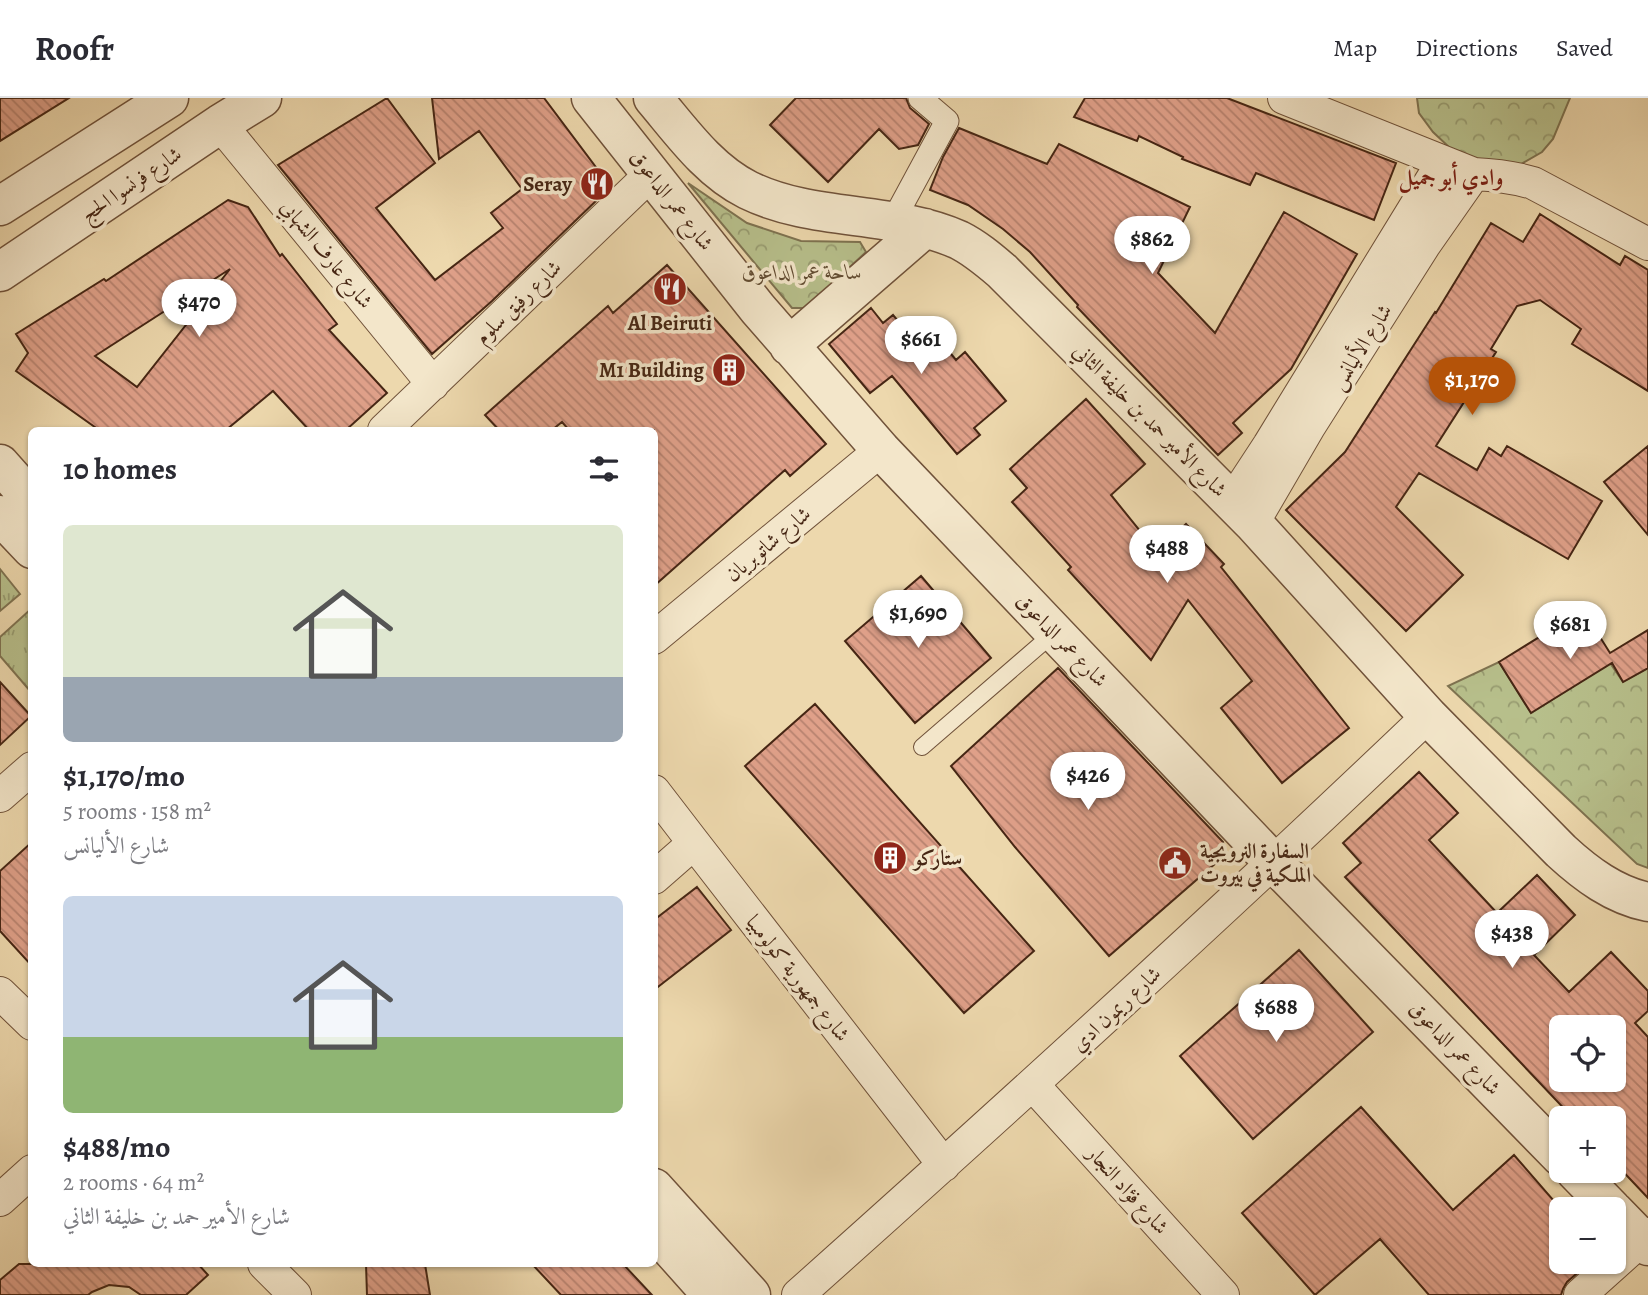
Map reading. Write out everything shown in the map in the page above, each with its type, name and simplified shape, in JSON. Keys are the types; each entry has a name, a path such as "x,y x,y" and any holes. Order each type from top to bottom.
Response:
{"street":[{"path":"0,206 169,98"},
{"name":"شارع فرنسوا الحج","path":"0,272 262,98"},
{"name":"شارع عمر الداعوق","path":"592,98 789,346 881,450 1274,863 1549,1145"},
{"name":"شارع الأمير حمد بن خليفة الثاني","path":"653,98 708,161 745,189 795,206 909,225 960,241 982,254 1242,513 1428,716 1561,852 1593,878 1616,891 1648,902"},
{"path":"789,346 909,225 947,121 920,98"},
{"path":"1284,98 1474,174 1514,177 1533,183 1648,244"},
{"name":"شارع عارف الشهابي","path":"220,124 433,384"},
{"name":"شارع الأليانس","path":"1242,513 1269,445 1442,163"},
{"name":"شارع رفيق سلوم","path":"387,427 651,174"},
{"name":"شارع الأليانس","path":"1242,513 1309,427 1425,244 1474,174"},
{"name":"شارع شاتوبريان","path":"658,635 881,450"},
{"path":"0,464 28,496"},
{"path":"0,515 28,545"},
{"name":"شارع ريمون ادي","path":"797,1295 1033,1085 1274,863 1428,716"},
{"path":"0,796 28,772"},
{"name":"شارع جمهورية كولومبيا","path":"658,796 944,1165"},
{"path":"658,874 694,843"},
{"path":"0,993 28,1020"},
{"name":"شارع فؤاد النجار","path":"1033,1085 1223,1295"},
{"path":"0,1200 28,1175"},
{"path":"1587,1183 1600,1197"},
{"path":"658,1192 751,1295"},
{"path":"1580,1295 1646,1240 1626,1222"},
{"path":"658,1234 712,1295"},
{"path":"267,1267 295,1295"}],"lane":[{"path":"922,747 1055,632"}],"green space":[{"path":"1417,98 1570,98 1553,139 1542,152 1521,164 1496,166 1451,149 1433,132 1419,113"},
{"name":"ساحة عمر الداعوق","path":"688,183 747,223 801,241 860,242 866,252 806,308 792,308"},
{"path":"0,569 20,594 0,611"},
{"path":"28,612 28,689 0,656 0,637"},
{"path":"1499,662 1531,713 1610,663 1623,682 1648,668 1648,868 1637,864 1448,686"}],"building":[{"path":"0,98 69,98 0,141"},
{"path":"387,98 435,163 376,208 435,280 503,228 491,213 522,189 479,131 439,159 432,98 544,98 601,174 604,191 492,301 432,354 278,165"},
{"path":"796,98 906,98 910,108 929,124 918,145 899,149 879,129 828,182 770,125"},
{"path":"1085,98 1227,98 1396,163 1374,220 1256,173 1250,185 1182,159 1183,157 1139,136 1137,141 1074,117"},
{"path":"959,128 1047,164 1059,144 1190,207 1158,273 1215,333 1284,212 1357,254 1291,369 1233,423 1242,433 1218,455 1077,307 1030,252 968,205 930,190 943,157"},
{"path":"228,200 248,207 280,256 282,254 337,324 329,330 387,393 349,427 306,427 273,391 230,427 95,427 16,371 28,353 16,334 104,279 106,281","holes":["230,269 137,387 95,356"]},
{"path":"1540,214 1620,265 1625,256 1648,270 1648,391 1572,344 1581,329 1540,300 1517,306 1491,349 1496,352 1436,446 1477,470 1489,448 1501,456 1507,446 1602,501 1568,559 1419,473 1396,507 1463,575 1406,631 1286,510 1345,452 1491,223 1523,242"},
{"path":"667,265 826,444 790,476 785,470 658,582 658,427 566,427 562,422 556,427 496,427 485,415 608,306 613,313"},
{"path":"871,308 883,323 893,315 928,357 943,344 956,360 965,352 1006,401 974,428 980,435 957,454 892,376 870,393 829,344"},
{"path":"1086,399 1145,464 1111,495 1157,552 1186,524 1224,564 1221,567 1349,728 1282,783 1221,708 1252,681 1188,600 1151,660 1068,570 1071,567 1012,502 1027,488 1010,469"},
{"path":"1648,446 1648,535 1604,482"},
{"path":"921,576 991,658 915,723 845,641"},
{"path":"1583,610 1610,653 1648,630 1648,668 1623,682 1612,663 1531,713 1499,662"},
{"path":"1058,668 1223,842 1225,855 1109,956 1015,847 951,766"},
{"path":"0,682 28,713 28,719 0,745"},
{"name":"ستاركو","path":"815,704 1034,951 964,1013 745,766"},
{"path":"1419,772 1458,813 1429,840 1497,913 1537,875 1575,915 1534,955 1569,992 1611,952 1648,991 1648,1011 1635,1023 1648,1037 1648,1198 1626,1175 1626,1106 1562,1106 1345,877 1361,863 1343,843"},
{"path":"28,846 28,962 0,931 0,871"},
{"path":"697,887 731,930 658,987 658,917"},
{"path":"1299,950 1373,1032 1253,1139 1180,1056"},
{"path":"1361,1107 1453,1210 1514,1155 1551,1197 1549,1274 1576,1274 1567,1282 1561,1295 1429,1295 1380,1239 1315,1295 1242,1213"},
{"path":"19,1264 28,1264 28,1267 201,1267 208,1275 186,1295 141,1295 129,1287 109,1285 88,1295 0,1295 0,1280"},
{"path":"366,1267 425,1267 430,1295 367,1295"},
{"path":"535,1267 626,1267 652,1295 561,1295"}],"place":[{"name":"Seray","path":"597,184"},
{"name":"Al Beiruti","path":"670,289"},
{"name":"M1 Building","path":"729,370"},
{"name":"ستاركو","path":"890,858"},
{"name":"السفارة النرويجية الملكية في بيروت","path":"1175,863"}],"district":[{"name":"وادي أبو جميل","path":"1451,177"}]}
